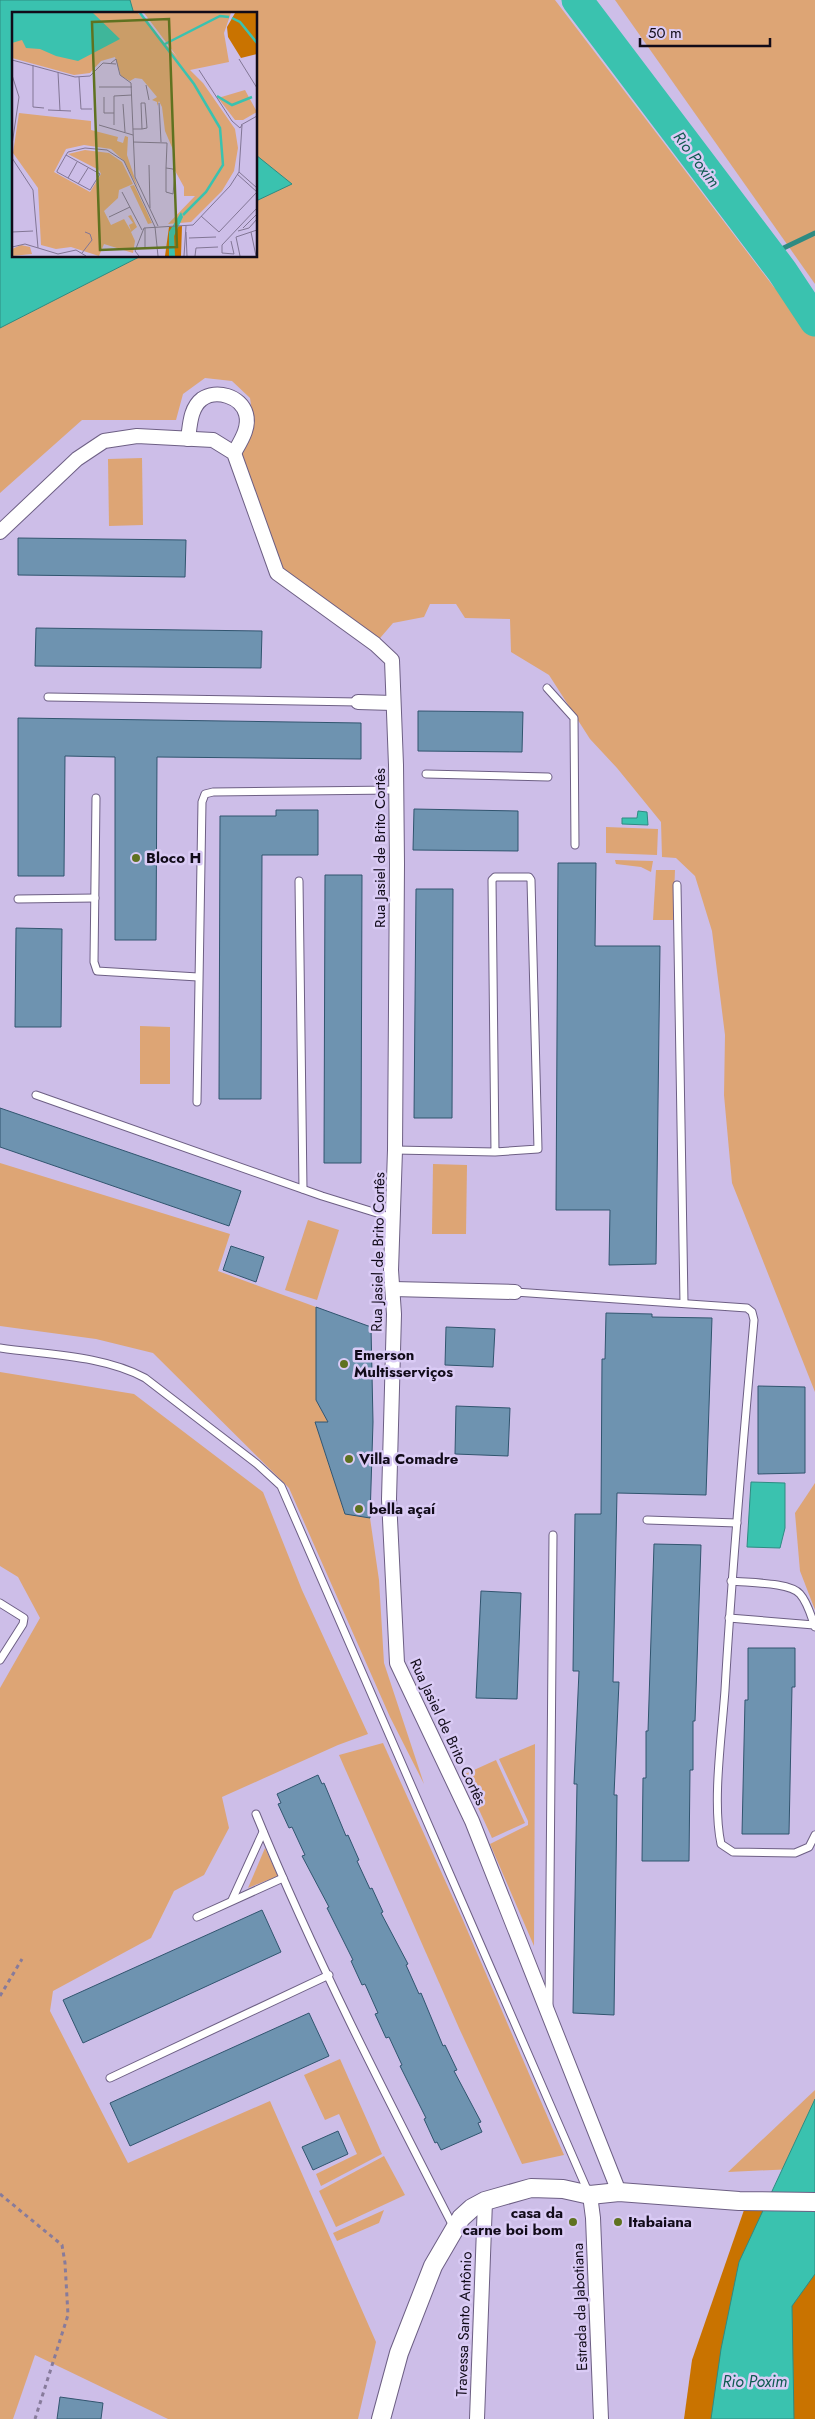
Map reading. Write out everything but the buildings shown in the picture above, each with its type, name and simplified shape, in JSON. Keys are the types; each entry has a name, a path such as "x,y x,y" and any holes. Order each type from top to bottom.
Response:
{"street":[{"path":"0,532 78,459 104,441 137,436 213,440 234,453 246,432 246,414 236,399 218,394 202,400 192,415 188,438"},
{"name":"Rua Jasiel de Brito Cortês","path":"234,453 277,573 390,656 393,668 396,790 395,1150 391,1270 393,1289 389,1499 397,1663 472,1821 619,2192"},
{"path":"358,702 393,703"},
{"path":"393,1289 515,1292"},
{"path":"380,2419 402,2344 433,2266 461,2218 485,2201 531,2188 563,2189 590,2195 619,2192 738,2200 815,2202"},
{"name":"Estrada da Jabotiana","path":"590,2195 593,2218 601,2419"},
{"name":"Travessa Santo Antônio","path":"477,2419 485,2201"}],"lane":[{"path":"547,688 574,718 575,845"},
{"path":"48,697 358,702"},
{"path":"426,774 548,777"},
{"path":"197,1102 202,802 205,794 213,792 396,790"},
{"path":"96,798 94,962 97,971 198,977"},
{"path":"395,1150 494,1152 538,1149 531,880 529,877 495,876 492,880 494,1152"},
{"path":"299,881 303,1189"},
{"path":"677,885 684,1303"},
{"path":"18,899 95,898"},
{"path":"36,1095 394,1219"},
{"path":"515,1292 748,1308 753,1314 731,1581 718,1832 721,1844 733,1852 795,1853 809,1847 815,1835"},
{"path":"0,1348 100,1362 132,1371 145,1378 257,1464 281,1486 590,2195"},
{"path":"647,1520 737,1523"},
{"path":"548,2016 553,1535"},
{"path":"729,1618 815,1626 806,1603 800,1594 791,1587 731,1581"},
{"path":"0,1603 24,1618 0,1660"},
{"path":"256,1814 328,1975 454,2229"},
{"path":"232,1900 263,1832"},
{"path":"197,1917 283,1878"},
{"path":"110,2078 328,1975"}],"path":[{"path":"0,1996 22,1959"},
{"path":"0,2194 62,2245 65,2264 68,2315 35,2419"}],"shaded area":[{"path":"0,0 555,0 773,286 815,330 815,1392 732,1183 724,1095 725,1035 712,931 695,876 676,858 662,857 661,822 617,768 590,739 549,675 511,652 510,619 465,618 456,604 430,604 424,617 393,623 375,644 271,561 241,449 254,424 250,398 232,381 205,378 183,394 176,420 82,420 0,493"},
{"path":"615,0 815,0 815,284"},
{"path":"142,458 143,525 109,526 108,459"},
{"path":"606,827 658,829 657,855 606,853"},
{"path":"615,860 653,861 651,872 641,867 616,864"},
{"path":"656,870 675,870 673,920 653,920"},
{"path":"140,1026 170,1027 170,1084 140,1084"},
{"path":"0,1163 230,1234 218,1271 316,1307 316,1400 328,1422 315,1422 345,1514 370,1518 379,1580 384,1663 424,1784 390,1717 289,1488 153,1353 96,1339 0,1326"},
{"path":"433,1164 467,1165 466,1234 432,1234"},
{"path":"308,1220 339,1230 317,1300 285,1290"},
{"path":"0,1372 134,1394 263,1492 302,1590 368,1734 338,1745 222,1797 229,1828 204,1875 174,1891 151,1938 53,1991 50,2011 128,2163 270,2101 376,2342 358,2419 168,2419 35,2355 13,2419 0,2419 0,1688 40,1618 18,1577 0,1566"},
{"path":"815,1483 815,1610 800,1571 795,1513"},
{"path":"383,1743 462,1918 564,2155 522,2164 459,2028 339,1755"},
{"path":"535,1744 534,1946 490,1844 528,1825 528,1821 499,1759"},
{"path":"496,1760 525,1823 492,1838 463,1775"},
{"path":"265,1848 278,1876 248,1888"},
{"path":"340,2059 382,2154 321,2186 316,2174 357,2154 339,2114 325,2120 304,2075"},
{"path":"815,2090 815,2168 728,2172"},
{"path":"384,2156 405,2195 336,2227 319,2191"},
{"name":"Rio Poxim","path":"815,2206 815,2419 684,2419 692,2360 744,2210"},
{"path":"384,2210 379,2223 337,2241 333,2233"}],"water":[{"path":"0,0 130,0 133,12 12,12 12,258 137,258 0,328"},
{"path":"258,157 292,184 258,200"},
{"path":"638,811 647,812 648,825 622,824 622,818 637,818"},
{"path":"751,1482 785,1483 785,1528 780,1548 747,1547"},
{"name":"Rio Poxim","path":"815,2099 815,2274 792,2306 794,2419 711,2419 721,2349 739,2262"}],"waterway":[{"name":"Rio Poxim","path":"577,0 782,271 815,321"},
{"path":"769,255 815,233"}],"place":[{"name":"Bloco H","path":"136,858"},
{"name":"Emerson Multisserviços","path":"344,1364"},
{"name":"Villa Comadre","path":"349,1459"},
{"name":"bella açaí","path":"359,1509"},
{"name":"casa da carne boi bom","path":"573,2222"},
{"name":"Itabaiana","path":"618,2222"}]}
